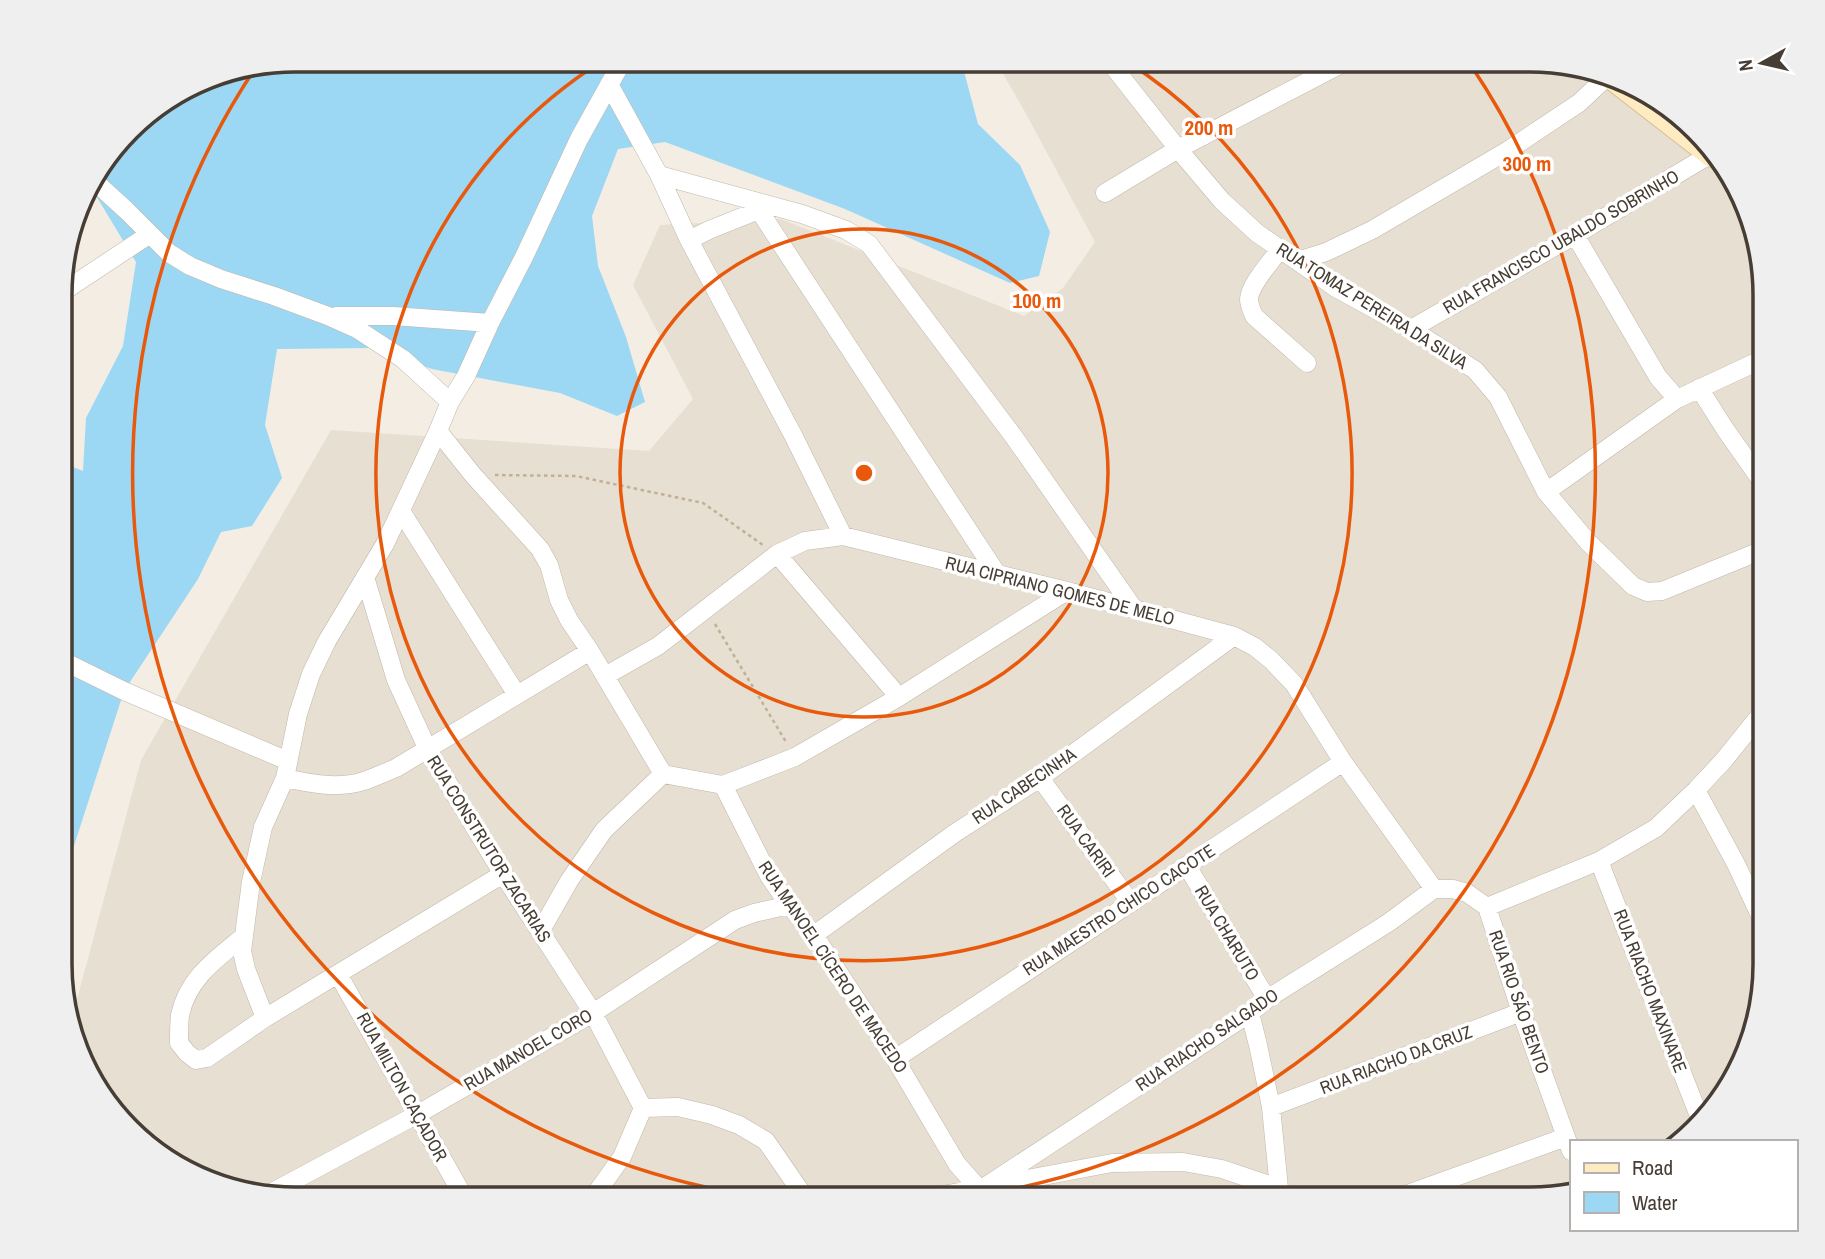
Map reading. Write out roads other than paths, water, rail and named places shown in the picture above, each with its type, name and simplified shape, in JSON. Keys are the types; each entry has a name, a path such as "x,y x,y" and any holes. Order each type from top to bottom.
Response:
{"main road":[{"path":"1653,109 1687,136"}],"street":[{"path":"265,1018 246,969 243,951 251,882 263,827 287,769 298,714 311,674 327,641 385,544 450,402 466,376 579,139 617,72"},
{"name":"RUA TOMAZ PEREIRA DA SILVA","path":"1117,72 1222,201 1257,233 1336,288 1410,329 1475,370 1498,397 1546,492 1588,542 1633,586 1647,592 1662,591 1753,554"},
{"path":"1105,193 1178,149 1326,72"},
{"path":"1297,261 1372,230 1507,151 1578,103 1599,83"},
{"path":"610,86 659,176 689,240 793,435 843,536"},
{"name":"RUA FRANCISCO UBALDO SOBRINHO","path":"1410,329 1706,158"},
{"path":"659,176 756,205 802,214 846,230 869,244 1014,437 1134,609"},
{"path":"100,187 169,253 190,266 357,329 403,359 450,402"},
{"path":"689,240 756,205"},
{"path":"756,205 997,574"},
{"path":"73,285 150,234"},
{"path":"1575,235 1658,377 1676,399"},
{"path":"1280,250 1251,288 1250,306 1254,316 1307,363"},
{"path":"328,316 393,316 489,323"},
{"path":"1546,492 1676,399 1753,363"},
{"path":"1699,388 1753,469"},
{"path":"438,431 472,475 540,549 549,565 559,600 569,620 663,774 723,785 795,757 899,697 1067,591"},
{"path":"401,511 517,695"},
{"name":"RUA CIPRIANO GOMES DE MELO","path":"605,676 658,646 749,575 777,555 805,541 843,536 1067,591 1234,636 1263,653 1294,684 1343,761 1434,889"},
{"path":"777,555 899,697"},
{"name":"RUA CONSTRUTOR ZACARIAS","path":"365,577 396,680 428,750 503,874 593,1013 643,1108"},
{"name":"RUA CABECINHA","path":"814,935 955,833 1040,778 1234,636"},
{"path":"72,665 287,769 306,783 340,786 396,768 590,651"},
{"path":"1487,907 1599,862 1656,828 1724,760 1753,724"},
{"name":"RUA MAESTRO CHICO CACOTE","path":"895,1059 1343,761"},
{"path":"540,932 569,881 604,830 663,774"},
{"name":"RUA CARIRI","path":"1040,778 1131,903"},
{"name":"RUA MANOEL CÍCERO DE MACEDO","path":"723,785 769,876 814,935 895,1059 957,1164 977,1187"},
{"path":"1696,790 1753,900"},
{"name":"RUA RIACHO MAXINARE","path":"1599,862 1697,1111"},
{"name":"RUA CHARUTO","path":"1186,866 1267,999"},
{"path":"244,936 190,986 180,1015 178,1043 196,1060 207,1058 265,1018 503,874"},
{"name":"RUA RIO SÃO BENTO","path":"1434,889 1452,889 1467,893 1487,907 1521,1012 1569,1144"},
{"name":"RUA RIACHO SALGADO","path":"985,1187 1250,1013 1267,999 1388,923 1434,889"},
{"name":"RUA MANOEL CORO","path":"282,1187 418,1114 593,1013 735,920 789,905"},
{"name":"RUA MILTON CAÇADOR","path":"338,974 458,1187"},
{"name":"RUA RIACHO DA CRUZ","path":"1271,1107 1521,1012"},
{"path":"1250,1013 1271,1107 1278,1187"},
{"path":"602,1187 622,1157 643,1108 678,1107 739,1125 766,1141 798,1187"},
{"path":"1432,1187 1569,1144"},
{"path":"995,1187 1112,1163 1183,1162 1222,1169 1263,1187"}],"water":[{"path":"280,72 964,72 978,124 1020,165 1050,232 1039,276 1010,283 845,209 665,142 618,149 592,216 598,266 626,337 645,402 617,416 560,393 432,369 371,348 277,349 265,425 282,478 252,526 221,532 198,579 124,691 72,852 72,466 83,471 86,418 123,346 136,262 96,195 109,171 148,127 183,102 223,84"}]}
